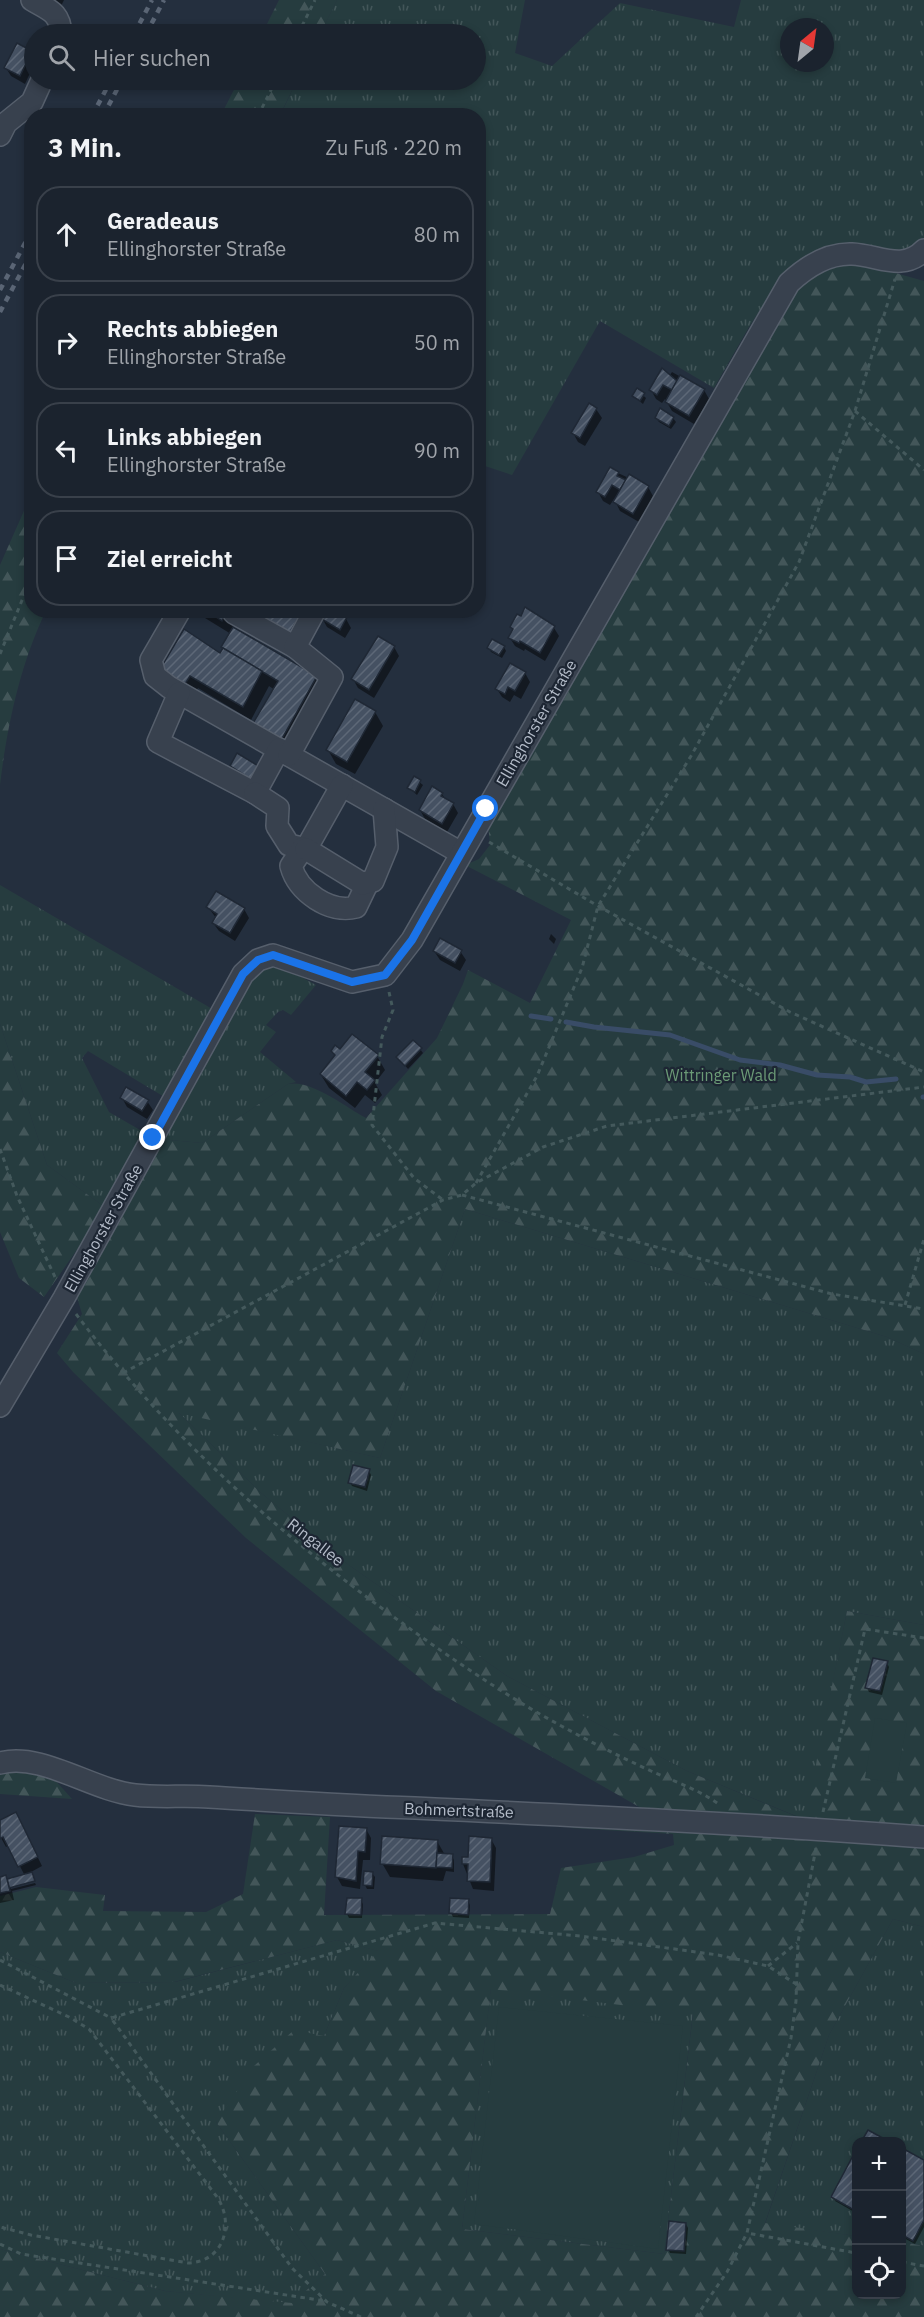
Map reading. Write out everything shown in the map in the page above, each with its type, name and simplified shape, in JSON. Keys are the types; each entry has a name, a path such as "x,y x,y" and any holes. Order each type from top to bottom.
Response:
{"street":[{"path":"32,0 57,16 60,24"},
{"path":"25,108 32,102 37,90"},
{"path":"0,135 6,123 24,108"},
{"path":"899,262 917,257 924,250"},
{"name":"Ellinghorster Straße","path":"0,1406 64,1298 243,974 258,960 273,955 352,982 385,975 412,940 789,283 800,272 832,257 851,254 899,262"},
{"path":"175,618 151,660 155,676 179,693 461,853"},
{"path":"243,618 295,647 332,677 255,793"},
{"path":"295,647 311,618"},
{"path":"179,693 158,742 255,793 278,808 277,826 289,845 304,848 363,884 373,881 387,847 384,809"},
{"path":"342,785 291,866 294,878 305,891 329,905 345,910 356,907 368,882"},
{"name":"Bohmertstraße","path":"0,1763 13,1760 37,1764 113,1791 133,1795 206,1796 335,1805 635,1818 924,1837"}],"path":[{"path":"303,24 315,0"},
{"path":"262,108 271,90"},
{"path":"476,1183 537,1076 582,968 598,906 691,756 799,562 855,411 899,262"},
{"path":"855,411 924,470"},
{"path":"0,654 24,596"},
{"path":"473,832 598,906 790,1012 924,1072"},
{"path":"385,975 393,1010 382,1037 372,1125 414,1178 443,1200"},
{"path":"123,1373 443,1200 462,1195 476,1183 543,1147 607,1126 924,1087"},
{"name":"Ringallee","path":"0,1149 17,1196 64,1298 123,1373 168,1425 267,1519 439,1650 493,1686 588,1741 722,1806"},
{"path":"462,1195 832,1294 924,1309"},
{"path":"905,1305 924,1239"},
{"path":"696,2317 728,2272 747,2233 790,2038 798,1942 820,1829 865,1629 924,1638"},
{"path":"111,2018 435,1923 580,1936 718,1955 768,1966 796,1984"},
{"path":"768,1966 798,1942"},
{"path":"0,1960 111,2018 292,2268 327,2302"},
{"path":"0,1985 69,2017 89,2030 217,2197 224,2208 227,2229 218,2247 207,2259 199,2263 188,2263 31,2235 0,2227"},
{"path":"747,2233 852,2252"},
{"path":"0,2244 21,2254 327,2302 361,2317"},
{"path":"906,2263 924,2266"}],"green space":[{"path":"279,0 337,0 325,24 267,24"},
{"path":"337,0 525,0 515,53 552,66 620,3 734,27 741,0 924,0 924,240 912,249 779,281 714,388 600,321 512,475 486,466 486,108 284,108 292,90 486,90 486,24 325,24"},
{"path":"234,90 292,90 283,108 225,108"},
{"name":"Wittringer Wald","path":"844,262 867,265 924,281 924,1354 887,1337 465,1209 380,1458 179,1413 260,1492 346,1563 507,1676 687,1771 805,1820 847,1611 924,1625 924,1927 893,1919 829,2035 765,2223 852,2235 852,2299 906,2299 906,2243 924,2246 924,2317 0,2317 0,2249 165,2291 292,2303 325,2274 216,2122 254,2066 294,2030 324,2036 344,1988 378,1951 337,1940 174,1982 76,1983 0,1952 0,1896 36,1887 105,1895 103,1911 206,1912 243,1894 255,1814 330,1817 324,1915 550,1914 561,1868 634,1857 674,1845 673,1834 570,1828 641,1808 436,1691 246,1538 73,1372 57,1353 82,1314 77,1297 159,1139 202,1143 288,1084 307,1086 317,1090 366,1118 437,1038 468,970 530,1003 571,920 465,865 479,859 490,845 488,824 754,366 786,304 803,282 824,269","holes":["491,1989 693,2014 664,2254 462,2229"]},
{"path":"24,511 24,618 43,618 29,652 16,696 6,741 0,785 0,565"},
{"path":"0,885 214,1010 166,1098 88,1051 82,1058 109,1112 147,1134 106,1208 47,1165 0,1024"},
{"path":"272,966 283,967 316,985 291,1015 283,1010 278,1012 266,1025 276,1032 260,1052 296,1082 288,1084 202,1143 159,1139 239,994 262,969"},
{"path":"0,1024 47,1165 106,1208 44,1297 19,1278 0,1232"},
{"path":"465,1209 887,1337 924,1354 924,1625 847,1611 806,1820 687,1771 507,1676 346,1563 260,1492 178,1412 380,1458"},
{"path":"875,1718 907,1723 896,1783 865,1778"},
{"path":"37,1766 55,1780 72,1799 0,1794 0,1767"},
{"path":"893,1919 924,1927 924,2246 906,2243 906,2137 852,2137 852,2235 765,2224 829,2035"},
{"path":"337,1940 379,1951 344,1988 324,2036 216,2122 325,2274 292,2304 165,2291 0,2249 0,1952 76,1983 175,1982"},
{"path":"491,1988 693,2013 664,2254 462,2229"},
{"path":"499,2007 683,2026 658,2249 474,2224"}],"building":[{"path":"17,43 24,47 24,68 20,76 4,68"},
{"path":"662,368 677,381 672,390 663,385 657,395 649,390"},
{"path":"680,375 705,389 689,416 665,402"},
{"path":"637,388 645,393 640,401 632,396"},
{"path":"589,403 597,408 580,438 571,433"},
{"path":"660,408 674,417 669,426 655,418"},
{"path":"610,467 619,472 617,476 626,480 620,490 612,485 605,497 596,492"},
{"path":"629,474 649,486 633,514 613,502"},
{"path":"525,607 555,626 540,653 520,641 519,643 508,638 513,629 510,627 517,614 521,616"},
{"path":"263,618 298,618 289,634"},
{"path":"320,618 346,618 340,630"},
{"path":"233,627 317,676 280,742 252,725 278,681 221,647"},
{"path":"184,629 220,653 223,648 262,671 243,707 190,676 185,684 160,669"},
{"path":"378,636 395,646 369,690 351,679"},
{"path":"492,639 505,646 499,655 487,648"},
{"path":"510,663 526,672 515,691 508,687 505,694 495,689"},
{"path":"355,699 376,711 347,762 326,750"},
{"path":"237,753 260,767 252,780 230,766"},
{"path":"414,776 421,780 415,792 407,788"},
{"path":"432,786 443,793 441,796 454,803 442,824 419,810"},
{"path":"216,891 245,908 230,933 212,923 217,914 206,907"},
{"path":"440,938 462,950 455,963 433,951"},
{"path":"352,1034 379,1055 365,1072 375,1080 367,1090 357,1082 346,1096 320,1074 335,1055 331,1051 335,1045 340,1049"},
{"path":"413,1040 422,1048 405,1066 396,1057"},
{"path":"126,1087 149,1100 142,1111 120,1098"},
{"path":"353,1465 370,1469 365,1487 348,1483"},
{"path":"873,1658 888,1661 880,1691 865,1688"},
{"path":"16,1812 38,1857 18,1867 3,1837 0,1839 0,1820"},
{"path":"339,1826 367,1828 365,1852 358,1851 356,1881 335,1877"},
{"path":"382,1836 438,1840 436,1868 380,1864"},
{"path":"469,1836 492,1838 490,1882 467,1881 468,1864 462,1864 462,1857 468,1857"},
{"path":"437,1853 453,1854 452,1868 436,1867"},
{"path":"364,1871 373,1872 372,1886 363,1885"},
{"path":"32,1872 35,1881 9,1888 7,1879"},
{"path":"6,1875 10,1891 0,1893 0,1877"},
{"path":"347,1898 362,1898 361,1915 345,1914"},
{"path":"450,1898 469,1899 468,1915 449,1913"},
{"path":"868,2130 881,2137 864,2137"},
{"path":"906,2150 924,2160 924,2220 913,2241 906,2237"},
{"path":"852,2158 852,2209 831,2197"},
{"path":"669,2221 686,2223 684,2251 666,2250"}],"waterway":[{"path":"531,1016 551,1019"},
{"path":"566,1022 670,1035 740,1060 780,1065 817,1075 850,1077 866,1082 896,1079"}],"railway":[{"path":"139,24 152,0"},
{"path":"151,24 164,0"},
{"path":"96,108 106,90"},
{"path":"107,108 117,90"},
{"path":"0,290 24,245"},
{"path":"0,312 24,267"}],"route":[{"path":"153,1138 243,974 258,960 273,955 352,982 385,975 412,940 486,809"}]}
